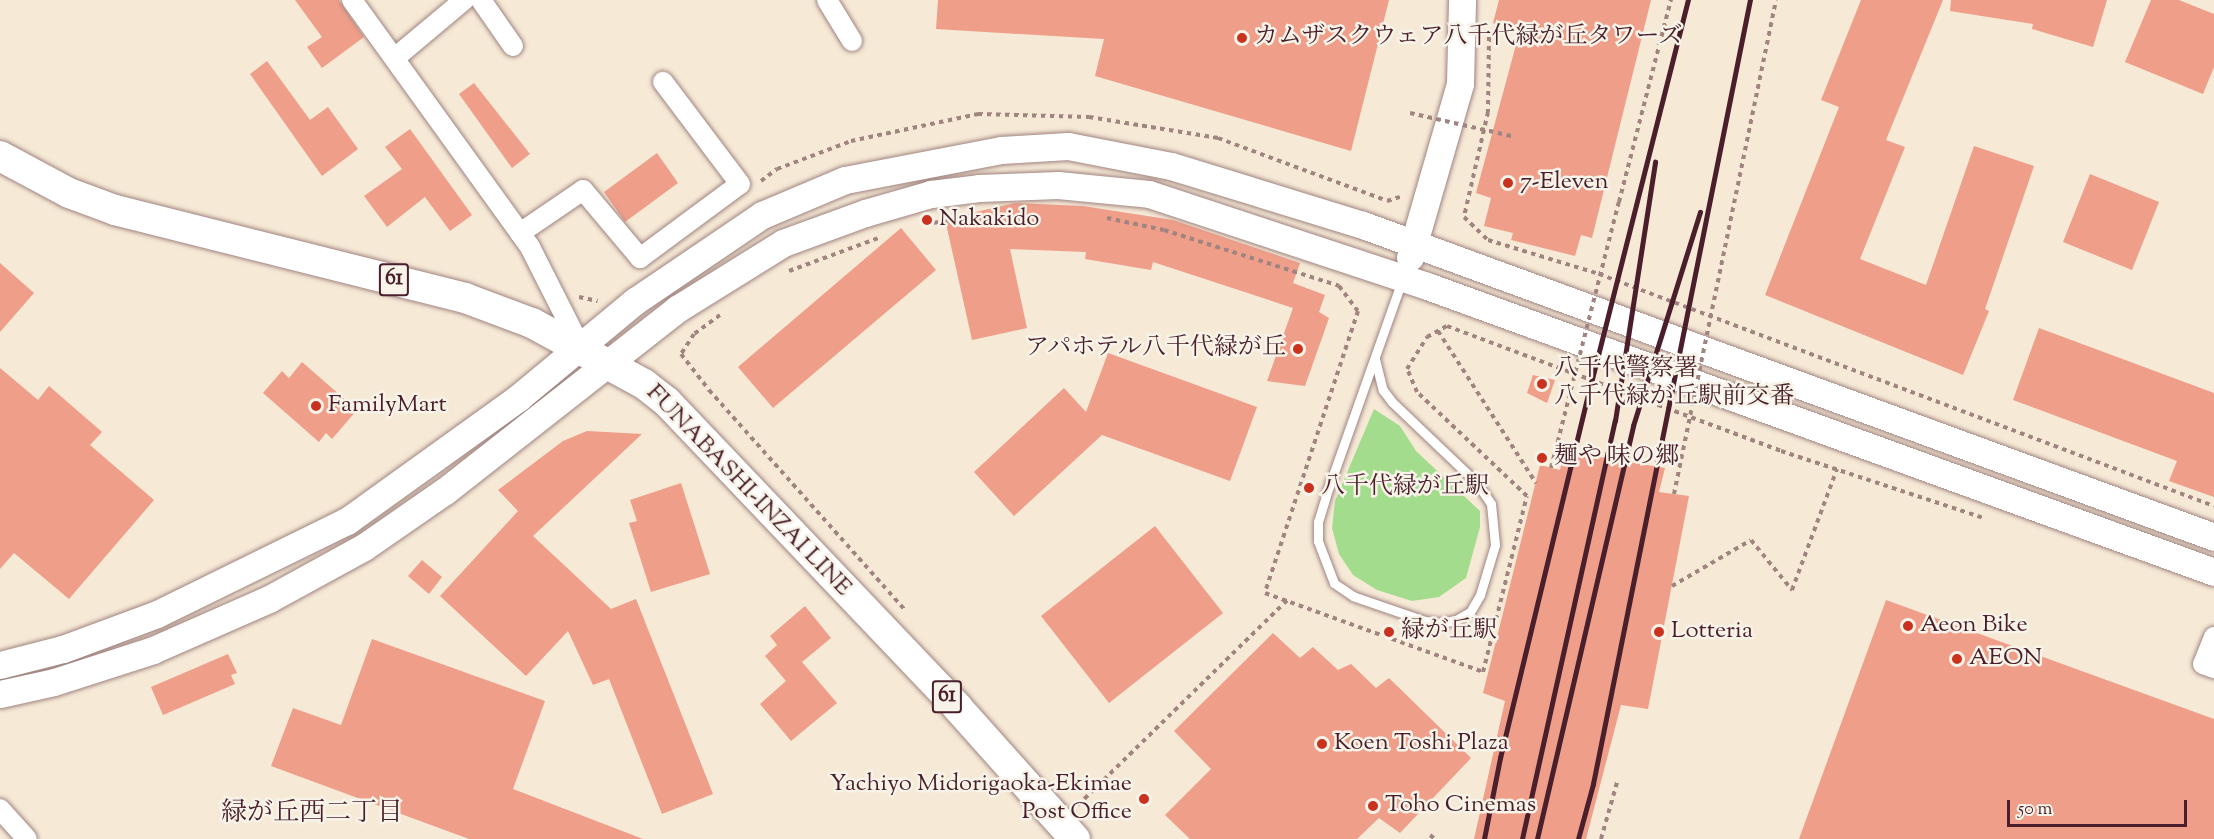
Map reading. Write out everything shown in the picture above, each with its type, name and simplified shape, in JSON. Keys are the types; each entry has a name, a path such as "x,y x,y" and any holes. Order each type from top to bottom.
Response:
{"main road":[{"name":"FUNABASHI-INZAI LINE","path":"0,156 69,193 115,210 465,298 532,322 610,363 667,402 1067,820"}],"street":[{"path":"352,0 396,57 520,233 580,346"},
{"path":"396,57 464,0"},
{"path":"481,0 513,46"},
{"path":"827,0 852,41"},
{"path":"1403,278 1460,84 1462,0"},
{"path":"520,233 583,190 640,258 740,184 663,81"},
{"path":"0,664 63,649 157,614 347,521 518,398 635,301 762,215 844,180 1001,150 1068,146 1171,166 1415,242 1699,350 2214,537"},
{"path":"0,694 54,682 153,650 269,599 364,547 445,491 677,309 783,243 865,213 931,194 979,188 1058,185 1149,194 1403,278 2214,572"},
{"path":"2214,637 2203,664 2214,668"},
{"path":"0,809 27,839"}],"lane":[{"path":"1375,359 1383,390 1392,402 1477,483 1491,504 1496,535 1489,565 1470,612 1456,620 1440,623 1425,621 1353,596 1334,583 1323,561 1318,522 1403,278"}],"path":[{"path":"1551,468 1671,0"},
{"path":"1674,494 1776,0"},
{"path":"1489,34 1488,112 1464,217 1488,240 1599,274 2214,506"},
{"path":"1410,112 1511,136"},
{"path":"921,225 997,214"},
{"path":"1100,216 1164,230 1339,286 1358,311 1265,593 1483,672 1527,496 1417,392 1407,369 1427,337 1447,326 1837,469 1992,521"},
{"path":"782,274 889,234"},
{"path":"723,313 694,334 681,354 710,390 914,619"},
{"path":"1438,331 1536,483"},
{"path":"1672,586 1751,540 1792,590 1837,469"},
{"path":"1508,571 1514,572"},
{"path":"1067,820 1288,600"},
{"path":"1601,839 1618,779"},
{"path":"1430,834 1435,839"}],"green space":[{"path":"1374,409 1400,426 1416,451 1480,511 1480,527 1466,578 1439,597 1412,601 1377,590 1353,575 1339,554 1332,528 1335,501"}],"building":[{"path":"295,0 339,0 364,37 322,68 307,47 322,37"},
{"name":"カムザスクウェア八千代緑が丘タワーズ","path":"938,0 1389,0 1351,151 1095,76 1104,39 936,29"},
{"path":"1499,0 1651,0 1592,238 1581,235 1575,256 1511,240 1513,233 1484,226 1491,198 1476,193 1520,30 1493,23"},
{"path":"1861,0 1943,0 1886,140 1905,147 1860,259 1926,285 1974,146 2034,166 1985,309 1989,311 1963,375 1765,295 1839,107 1821,100"},
{"path":"1951,0 2107,0 2093,47 2032,29 2033,24 1950,11"},
{"path":"2151,0 2179,0 2214,14 2214,67 2203,94 2125,62"},
{"path":"267,61 310,120 328,107 358,149 322,176 250,74"},
{"path":"474,83 530,154 512,168 459,94"},
{"path":"410,129 472,215 450,231 425,197 387,227 364,196 402,169 385,147"},
{"path":"657,153 678,183 625,222 604,192"},
{"path":"2090,174 2159,202 2132,270 2063,242"},
{"path":"1015,203 1083,206 1173,220 1300,263 1293,283 1325,295 1319,312 1329,318 1305,386 1267,381 1293,308 1153,262 1151,270 1085,259 1086,252 1010,249 1027,328 972,340 945,219"},
{"path":"901,228 936,270 773,408 738,367"},
{"path":"0,263 34,293 0,332"},
{"path":"2039,328 2214,393 2214,497 2169,481 2177,461 2013,400"},
{"path":"1108,353 1257,407 1230,481 1102,435 1014,516 974,472 1064,388 1086,412"},
{"path":"302,362 357,410 332,439 326,433 319,442 263,393 282,371 289,378"},
{"path":"0,368 38,400 49,386 102,432 90,445 154,500 69,599 14,553 0,569"},
{"path":"1533,375 1555,380 1547,403 1527,393"},
{"path":"587,431 642,434 533,536 611,609 636,599 713,794 662,814 609,679 593,685 568,631 526,676 440,596 518,511 498,490 563,441"},
{"path":"1564,451 1665,468 1659,492 1689,496 1648,709 1621,705 1586,839 1474,839 1505,701 1483,693 1540,465 1560,470"},
{"path":"681,483 710,574 651,592 629,523 637,521 630,500"},
{"path":"1155,526 1223,613 1109,703 1041,616"},
{"path":"422,560 442,577 429,594 408,576"},
{"name":"AEON","path":"1886,600 2214,719 2214,839 1799,839"},
{"path":"805,606 831,638 802,662 837,703 791,741 760,704 786,681 765,656 777,645 770,636"},
{"name":"Koen Toshi Plaza","path":"1273,633 1300,658 1313,647 1338,670 1351,664 1376,688 1389,678 1471,758 1400,833 1379,818 1357,839 1190,839 1165,815 1211,769 1174,731"},
{"path":"372,639 545,701 513,789 643,839 469,839 271,766 293,708 341,725"},
{"path":"228,654 237,673 231,675 235,684 163,715 151,687"}],"railway":[{"path":"1484,839 1500,758 1591,383 1688,0"},
{"path":"1578,839 1593,784 1750,0"},
{"path":"1522,839 1615,421 1655,162"},
{"path":"1537,839 1633,426 1700,212"}],"place":[{"name":"カムザスクウェア八千代緑が丘タワーズ","path":"1242,38"},
{"name":"7-Eleven","path":"1508,183"},
{"name":"Nakakido","path":"927,220"},
{"name":"アパホテル八千代緑が丘","path":"1298,349"},
{"name":"八千代警察署 八千代緑が丘駅前交番","path":"1542,384"},
{"name":"FamilyMart","path":"316,406"},
{"name":"麺や 味の郷","path":"1542,458"},
{"name":"八千代緑が丘駅","path":"1309,488"},
{"name":"Aeon Bike","path":"1908,626"},
{"name":"緑が丘駅","path":"1389,632"},
{"name":"Lotteria","path":"1659,632"},
{"name":"AEON","path":"1957,659"},
{"name":"Koen Toshi Plaza","path":"1322,744"},
{"name":"Yachiyo Midorigaoka-Ekimae Post Office","path":"1144,799"},
{"name":"Toho Cinemas","path":"1373,806"}],"district":[{"name":"緑が丘西二丁目","path":"312,814"}]}
